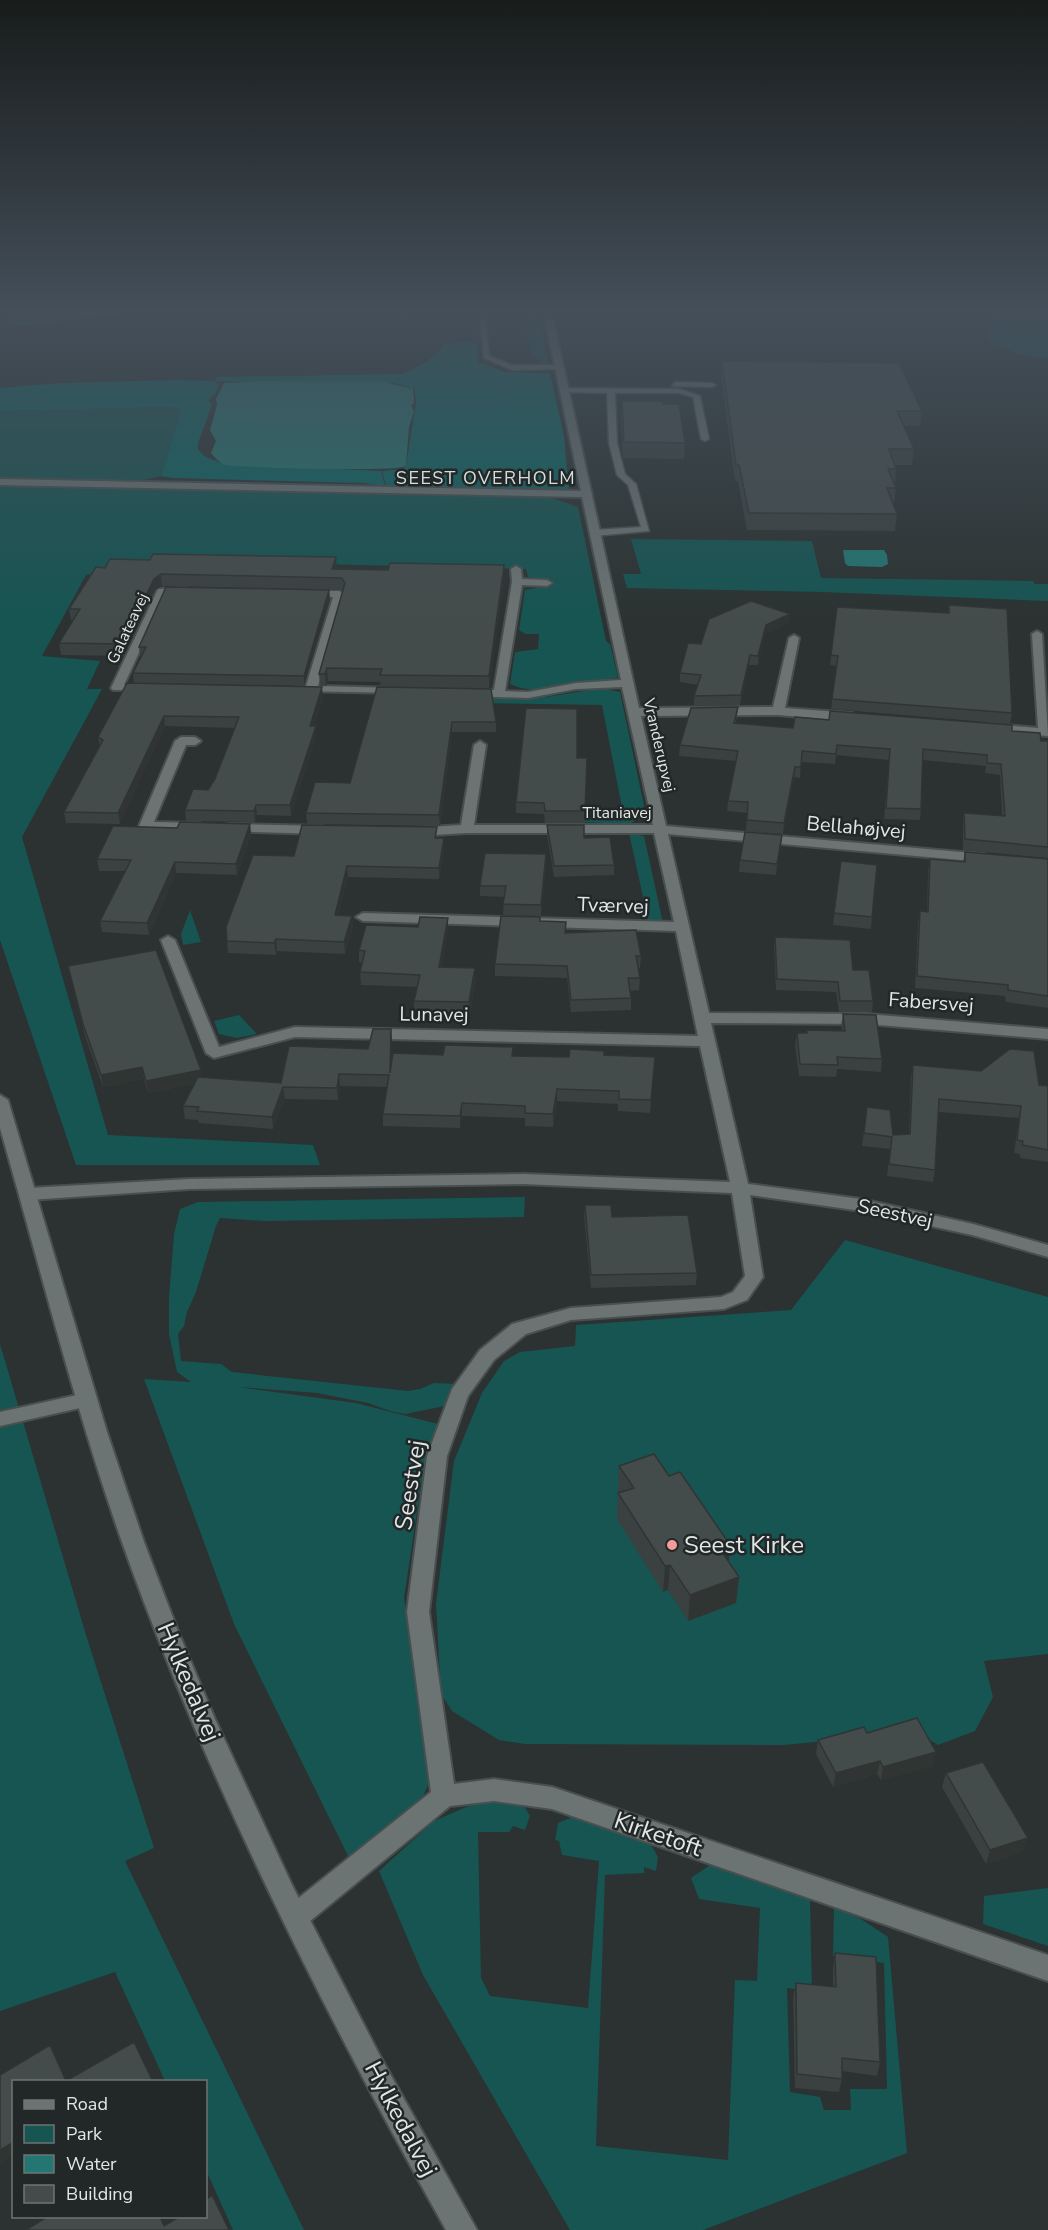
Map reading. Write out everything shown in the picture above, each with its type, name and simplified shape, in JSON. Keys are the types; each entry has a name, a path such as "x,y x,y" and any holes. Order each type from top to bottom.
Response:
{"street":[{"name":"Vranderupvej","path":"568,414 740,1188"},
{"path":"0,482 586,494"},
{"path":"499,693 517,582 516,569"},
{"path":"517,582 547,583"},
{"name":"Galateavej","path":"164,688 117,688 162,591 196,592"},
{"path":"296,594 339,594 310,690"},
{"path":"974,726 1046,732 1037,634"},
{"path":"778,711 794,638"},
{"path":"461,693 528,695 576,686 627,683"},
{"path":"288,689 413,692"},
{"path":"634,712 778,711 870,718"},
{"path":"195,741 181,741 146,826 335,830"},
{"path":"467,829 480,745"},
{"name":"Titaniavej","path":"406,832 467,829 660,829"},
{"name":"Bellahøjvej","path":"660,829 1003,860"},
{"name":"Tværvej","path":"363,916 682,927"},
{"name":"Lunavej","path":"168,940 214,1053 295,1032 707,1041"},
{"name":"Fabersvej","path":"702,1018 867,1018 1048,1034"},
{"name":"Hylkedalvej","path":"0,1100 29,1194 86,1400 133,1542 189,1688 295,1917 415,2150 462,2230"},
{"name":"Seestvej","path":"29,1194 189,1184 524,1179 740,1188 861,1205 973,1230 1048,1251"},
{"name":"Seestvej","path":"444,1796 418,1612 437,1456 459,1394 487,1355 519,1329 572,1314 724,1303 740,1296 754,1277 740,1188"},
{"path":"0,1419 86,1400"},
{"name":"Kirketoft","path":"444,1796 494,1790 552,1798 1048,1968"},
{"path":"295,1917 444,1796"}],"lane":[{"path":"594,533 646,528 632,484 621,475 613,443 612,414"},
{"path":"700,414 705,439"}],"green space":[{"path":"0,414 182,414 161,476 135,482 0,480"},
{"path":"0,486 549,497 578,507 606,641 610,644 618,677 613,679 575,682 534,690 510,684 515,652 538,649 539,634 525,634 519,630 525,590 552,585 551,581 528,577 526,569 155,560 86,575 42,656 100,661 87,689 102,689 22,837 108,1135 313,1145 320,1165 76,1165 0,940"},
{"path":"631,539 812,541 821,578 1033,581 1035,584 1048,584 1048,601 823,592 627,588 623,574 641,574"},
{"path":"602,688 620,692 646,815 629,824 553,821 554,817 624,818 602,705 478,703 480,697 546,697"},
{"path":"629,833 644,836 663,923 649,924"},
{"path":"190,910 201,942 183,945 181,934"},
{"path":"239,1015 257,1034 237,1038 219,1034 214,1021"},
{"path":"525,1197 524,1217 265,1221 220,1218 184,1326 178,1334 181,1361 221,1364 232,1372 408,1391 434,1383 456,1384 445,1406 405,1414 368,1403 317,1393 238,1387 356,1403 438,1424 422,1479 404,1598 427,1747 428,1785 417,1810 351,1862 234,1624 144,1379 191,1382 177,1372 169,1334 174,1234 180,1209 198,1202"},
{"path":"845,1240 1048,1297 1048,1654 984,1661 993,1697 975,1731 938,1745 917,1732 784,1745 525,1744 499,1740 452,1711 441,1694 436,1604 454,1461 482,1393 504,1361 520,1352 575,1346 576,1325 791,1310"},
{"path":"0,1344 86,1635 154,1848 125,1861 304,2230 233,2230 207,2172 207,2080 165,2080 115,1972 0,2011"},
{"path":"506,1800 523,1804 530,1816 525,1830 513,1826 509,1832 478,1832 481,1978 490,1996 588,2008 599,1861 562,1855 559,1841 555,1840 558,1823 575,1816 641,1837 650,1843 658,1857 656,1871 644,1867 644,1873 605,1875 596,2146 728,2160 735,1980 757,1981 760,1908 699,1899 691,1878 713,1863 743,1871 810,1900 812,1991 787,1988 790,2092 820,2097 824,2110 851,2110 850,2089 887,2089 884,1963 833,1956 834,1907 861,1919 888,1937 907,2153 703,2230 570,2230 423,1975 379,1871 434,1821 473,1804"},
{"path":"1048,1888 1048,1946 983,1924 984,1896"}],"shaded area":[{"path":"181,414 209,414 198,449 204,456 223,464 381,471 385,486 363,483 161,476"},
{"path":"414,414 559,414 564,436 569,491 386,486 382,471 404,469"}],"water":[{"path":"214,414 413,414 409,427 406,466 397,468 319,469 225,465 211,453 216,441 210,430"},
{"path":"843,550 884,550 888,564 882,567 848,566 845,563"}],"building":[{"path":"623,414 681,414 685,443 624,442"},
{"path":"729,414 898,414 914,449 889,449 896,469 888,469 896,488 887,488 897,514 749,513 739,465 736,465"},
{"path":"153,554 336,557 332,569 388,570 390,563 504,565 489,676 380,675 382,669 327,668 325,674 319,674 345,583 342,578 161,574 154,579 122,644 59,643 80,609 69,609 96,567 105,568 110,559 150,560"},
{"path":"166,587 329,590 304,676 133,673 146,647 139,647"},
{"path":"751,601 790,614 766,625 758,656 750,655 741,695 694,696 701,675 680,673 688,643 701,644 709,619"},
{"path":"949,605 1007,609 1012,713 832,699 838,656 831,655 837,607 949,613"},
{"path":"127,683 322,687 310,726 316,726 290,805 256,805 254,811 185,810 193,789 208,790 215,779 239,717 164,716 118,813 64,812 103,740 98,737"},
{"path":"377,687 491,689 496,722 452,722 439,815 306,813 315,782 350,783"},
{"path":"738,707 734,723 793,728 795,717 829,720 830,711 1012,725 1012,731 1040,733 1041,741 1048,741 1048,847 965,839 964,813 1005,816 1001,764 987,763 987,755 923,749 921,809 886,808 890,749 837,745 836,754 802,751 801,767 795,767 784,823 747,820 748,802 728,801 738,751 680,745 691,708"},
{"path":"526,708 577,709 577,758 587,758 585,811 545,811 544,803 516,802"},
{"path":"180,822 250,824 236,864 175,862 147,923 100,921 131,860 97,859 113,826 177,828"},
{"path":"302,825 437,827 435,838 444,838 439,868 347,866 335,915 352,916 344,942 276,939 274,943 227,941 226,927 253,855 294,856"},
{"path":"547,825 584,825 584,838 610,837 614,865 554,866"},
{"path":"745,832 782,835 777,864 740,860"},
{"path":"965,852 1048,859 1048,996 1008,990 1008,985 917,976 920,911 928,912 930,859 965,862"},
{"path":"485,853 546,854 541,905 503,904 506,886 480,886"},
{"path":"841,861 877,865 872,917 834,913"},
{"path":"501,916 540,917 540,921 566,922 565,933 636,930 641,956 636,956 640,978 628,978 631,998 571,1000 567,966 495,964"},
{"path":"420,917 448,918 439,967 475,968 469,1002 414,1001 420,975 360,972 365,951 359,950 366,925 418,927"},
{"path":"775,937 850,940 853,970 869,970 873,1001 840,1001 838,982 777,979"},
{"path":"156,950 201,1070 146,1081 142,1067 101,1075 83,1024 68,966"},
{"path":"843,1014 876,1015 882,1059 837,1057 838,1065 800,1064 797,1033 807,1033 806,1030 845,1031"},
{"path":"373,1029 391,1029 390,1073 393,1053 443,1055 445,1045 513,1047 512,1056 569,1057 570,1049 604,1051 604,1055 655,1057 651,1100 619,1099 619,1091 557,1089 553,1114 525,1113 525,1106 462,1103 460,1116 383,1114 389,1075 339,1074 337,1088 283,1087 272,1117 197,1111 199,1107 183,1106 198,1077 281,1083 289,1046 368,1049"},
{"path":"1010,1049 1034,1051 1039,1085 1048,1086 1048,1150 1022,1145 1023,1141 1017,1140 1021,1106 939,1099 935,1170 889,1164 892,1137 864,1133 867,1107 890,1110 893,1135 910,1134 913,1065 981,1071"},
{"path":"585,1205 611,1205 612,1217 688,1215 697,1273 591,1275"},
{"name":"Seest Kirke","path":"654,1454 669,1476 680,1472 730,1545 720,1549 739,1577 690,1595 670,1565 665,1566 618,1493 634,1488 619,1466"},
{"path":"917,1718 936,1752 883,1767 880,1761 836,1773 818,1740 864,1727 867,1733"},
{"path":"983,1762 1028,1838 990,1850 946,1773"},
{"path":"835,1953 876,1957 880,2062 842,2058 842,2079 797,2074 796,1983 836,1987"},
{"path":"134,2042 152,2080 68,2080"},
{"path":"50,2045 66,2080 12,2080 12,2143 0,2150 0,2075"},
{"path":"212,2195 229,2230 26,2230 45,2218 160,2218 164,2226 177,2218 207,2218 207,2199"}],"place":[{"name":"Seest Kirke","path":"672,1545"}],"district":[{"name":"SEEST OVERHOLM","path":"486,478"}]}
